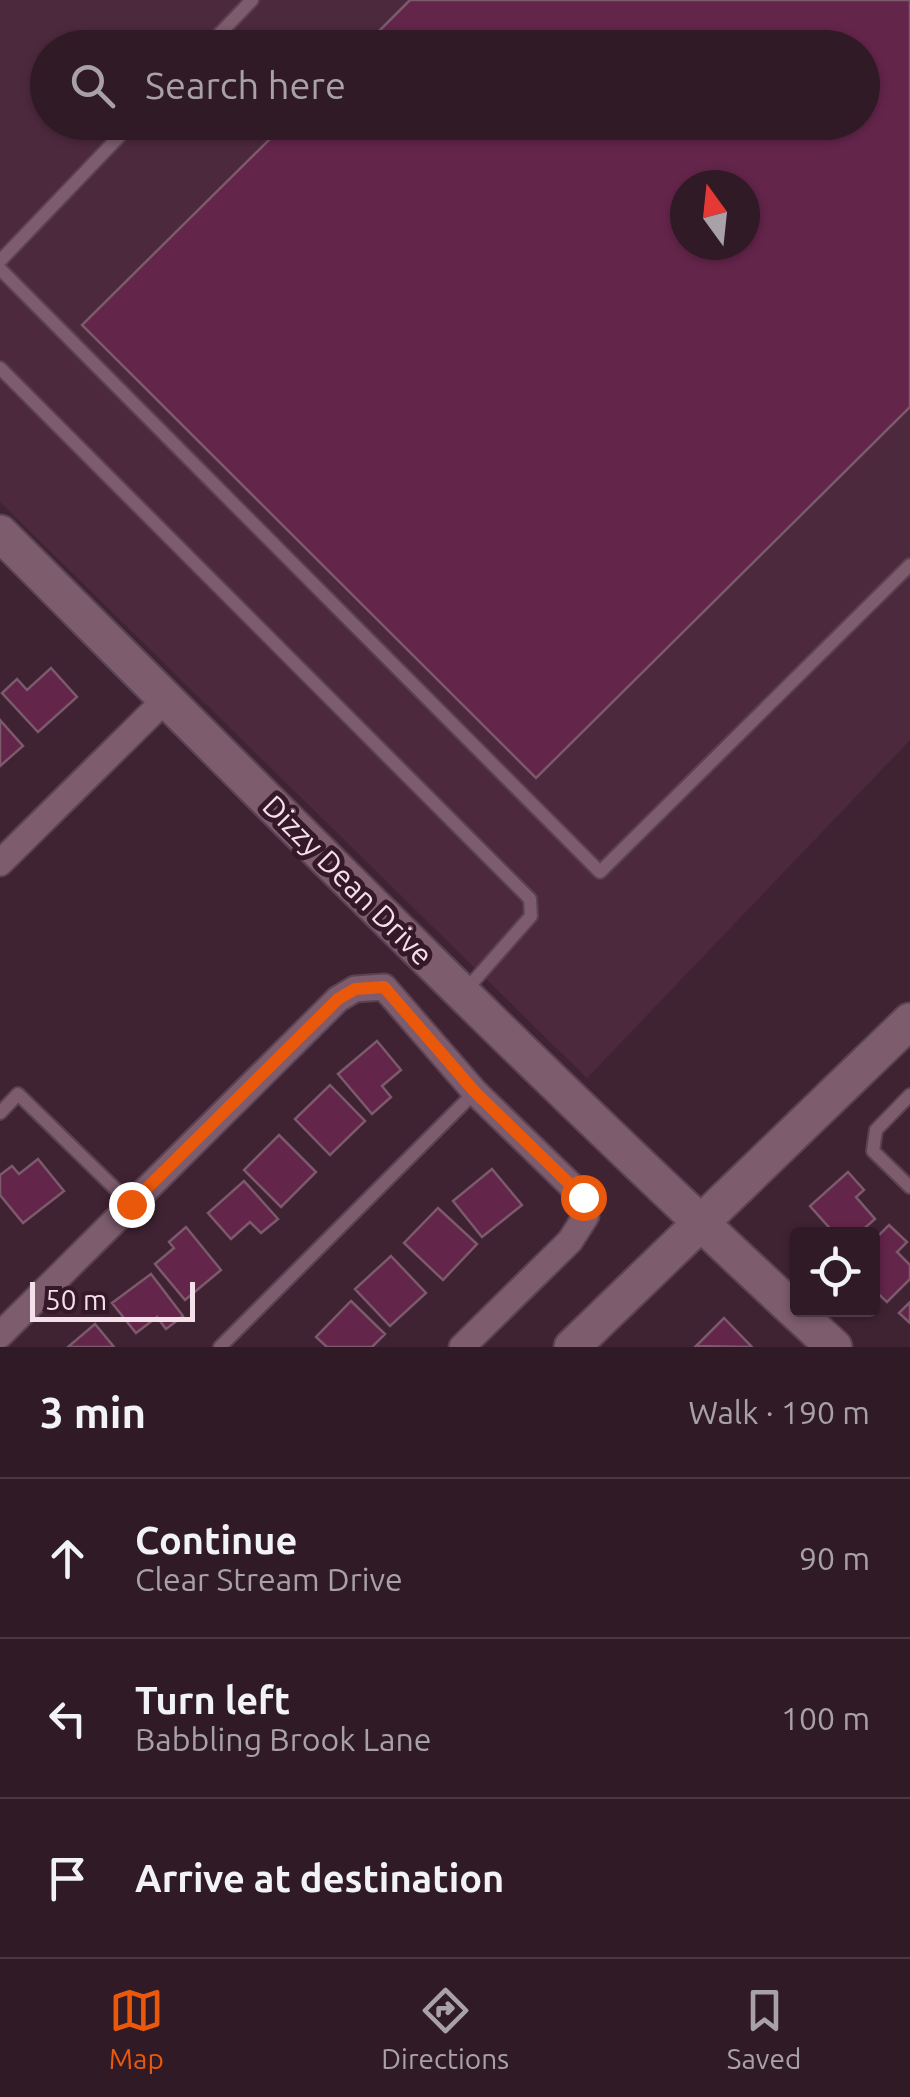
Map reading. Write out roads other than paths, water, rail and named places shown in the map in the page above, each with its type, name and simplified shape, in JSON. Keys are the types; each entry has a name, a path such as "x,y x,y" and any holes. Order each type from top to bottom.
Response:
{"street":[{"name":"Dizzy Dean Drive","path":"0,533 463,994 700,1224 834,1347"},
{"path":"0,862 166,699"},
{"path":"0,1335 338,999 355,989 384,987 475,1092 583,1197 586,1216 570,1241 462,1347"},
{"path":"572,1347 910,1021"}],"lane":[{"path":"223,30 252,0"},
{"path":"0,261 117,140"},
{"path":"0,268 600,872 910,566"},
{"path":"0,368 530,899 530,916 463,994"},
{"path":"220,1347 475,1092"},
{"path":"0,1112 18,1094 131,1204"},
{"path":"910,1095 876,1130 874,1151 910,1187"}]}
